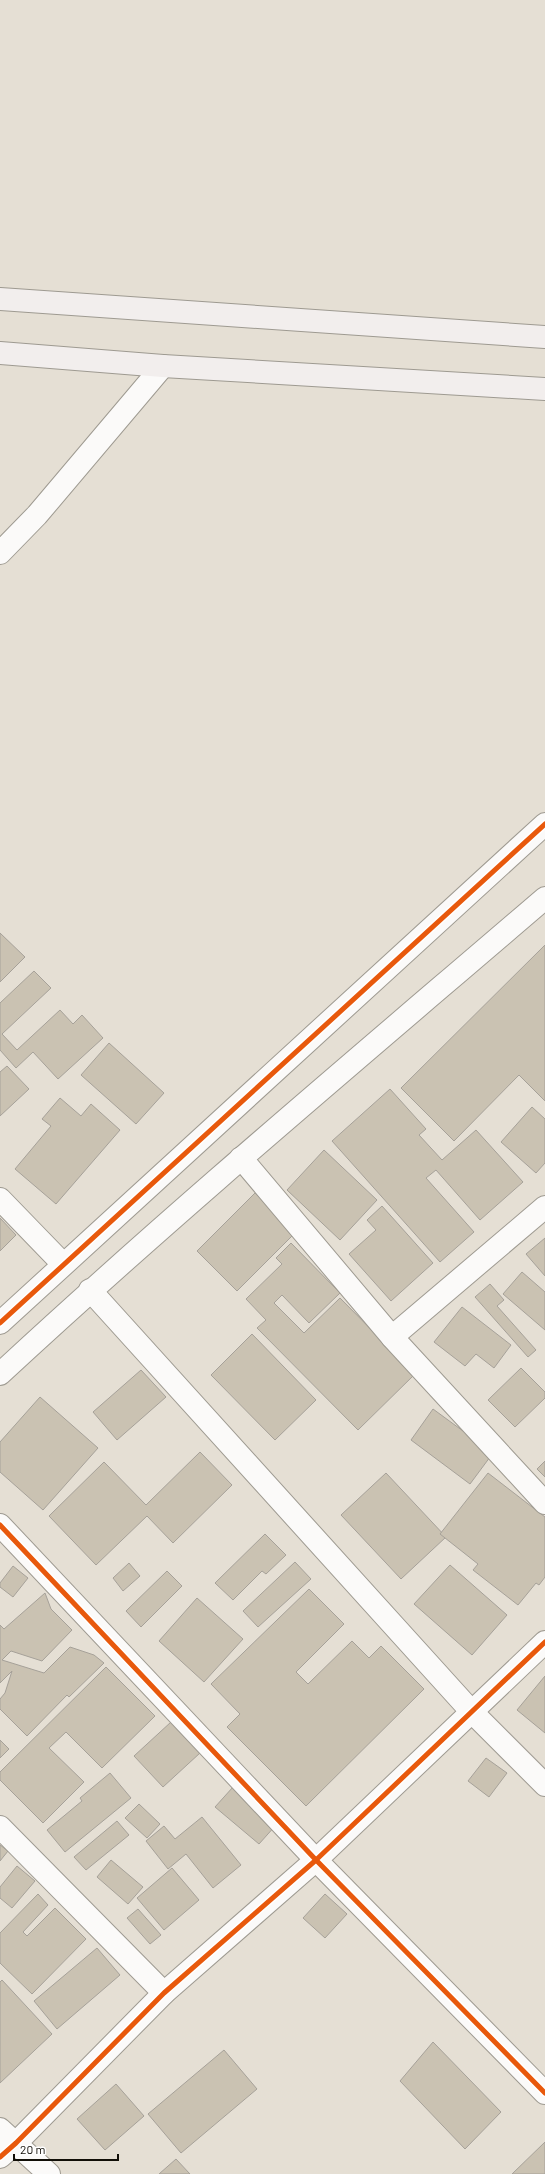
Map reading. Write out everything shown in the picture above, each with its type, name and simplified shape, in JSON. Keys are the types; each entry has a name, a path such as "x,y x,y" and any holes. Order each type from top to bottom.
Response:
{"main road":[{"path":"0,300 545,337"},
{"path":"0,353 163,366 545,389"}],"street":[{"path":"0,553 37,515 163,366"},
{"path":"0,1323 545,824"},
{"path":"0,1374 90,1290 241,1158 545,898"},
{"path":"241,1158 392,1337 545,1503"},
{"path":"0,1199 64,1264"},
{"path":"392,1337 545,1207"},
{"path":"90,1290 471,1710 545,1785"},
{"path":"0,1525 316,1860 545,2093"},
{"path":"8,2150 164,1993 316,1860 471,1710 545,1642"},
{"path":"0,1827 164,1993"},
{"path":"0,2129 8,2150 49,2174"}],"building":[{"path":"0,933 25,957 0,982"},
{"path":"545,945 545,1101 519,1075 454,1141 401,1088"},
{"path":"34,971 51,988 2,1034 17,1050 60,1010 73,1024 82,1015 103,1038 58,1079 33,1052 16,1068 0,1050 0,1003"},
{"path":"109,1043 164,1093 136,1124 81,1075"},
{"path":"7,1066 29,1089 0,1116 0,1072"},
{"path":"390,1089 426,1129 419,1135 442,1160 476,1130 523,1182 480,1220 436,1170 426,1178 474,1232 440,1262 332,1141"},
{"path":"60,1098 81,1116 91,1104 120,1130 56,1204 15,1169 51,1126 42,1119"},
{"path":"532,1107 545,1119 545,1163 536,1173 501,1142"},
{"path":"324,1150 377,1200 340,1240 287,1190"},
{"path":"255,1193 295,1233 237,1291 197,1251"},
{"path":"382,1206 433,1263 391,1301 349,1254 376,1230 367,1220"},
{"path":"0,1218 16,1235 0,1251"},
{"path":"545,1238 545,1276 526,1254"},
{"path":"291,1243 340,1293 309,1323 282,1295 274,1303 304,1333 340,1298 415,1374 358,1430 257,1328 266,1320 246,1299 282,1264 276,1258"},
{"path":"522,1272 545,1292 545,1330 503,1294"},
{"path":"490,1284 504,1300 497,1306 536,1350 528,1357 475,1297"},
{"path":"462,1307 511,1345 494,1368 476,1354 465,1366 434,1342"},
{"path":"252,1334 316,1400 275,1440 211,1375"},
{"path":"521,1368 545,1392 545,1398 515,1427 488,1400"},
{"path":"141,1370 166,1397 117,1440 93,1412"},
{"path":"40,1397 98,1448 43,1510 0,1472 0,1442"},
{"path":"433,1409 493,1453 470,1484 411,1440"},
{"path":"200,1452 232,1485 173,1543 147,1516 96,1565 49,1516 104,1462 146,1505"},
{"path":"545,1461 545,1477 537,1469"},
{"path":"386,1473 446,1537 401,1579 341,1515"},
{"path":"488,1473 545,1517 545,1577 539,1585 536,1583 518,1605 473,1570 478,1564 440,1534"},
{"path":"265,1534 286,1555 266,1574 262,1571 233,1600 215,1583"},
{"path":"295,1562 311,1579 258,1627 243,1611"},
{"path":"129,1563 140,1576 123,1591 113,1578"},
{"path":"450,1565 507,1615 472,1655 414,1604"},
{"path":"13,1566 28,1578 13,1597 0,1587 0,1583"},
{"path":"167,1571 182,1586 141,1627 126,1611"},
{"path":"309,1589 344,1624 296,1672 308,1684 352,1641 369,1658 381,1646 424,1689 306,1806 227,1727 240,1714 211,1684"},
{"path":"45,1593 51,1609 72,1630 42,1661 11,1651 2,1660 44,1673 70,1647 94,1655 104,1663 69,1697 67,1695 27,1736 0,1709 0,1699 5,1693 12,1671 0,1683 0,1625 4,1629"},
{"path":"197,1598 243,1639 204,1682 159,1641"},
{"path":"106,1667 155,1716 102,1768 66,1732 49,1748 84,1782 43,1823 0,1780 0,1772"},
{"path":"545,1676 545,1733 517,1710"},
{"path":"171,1722 200,1753 163,1787 134,1756"},
{"path":"0,1740 9,1749 0,1758"},
{"path":"486,1758 507,1773 489,1797 468,1781"},
{"path":"110,1773 131,1798 65,1852 47,1830 82,1801 80,1798"},
{"path":"233,1787 276,1825 259,1844 215,1807"},
{"path":"139,1804 160,1824 147,1838 125,1818"},
{"path":"202,1817 241,1865 213,1888 186,1854 168,1869 146,1841 164,1826 175,1839"},
{"path":"117,1821 129,1835 86,1870 74,1857"},
{"path":"0,1845 8,1851 0,1861"},
{"path":"111,1860 143,1887 128,1904 97,1877"},
{"path":"17,1866 35,1881 12,1908 0,1898 0,1887"},
{"path":"172,1868 199,1900 164,1930 137,1898"},
{"path":"38,1894 48,1905 23,1932 27,1936 55,1908 86,1939 32,1994 0,1963 0,1933"},
{"path":"325,1894 347,1914 325,1938 303,1918"},
{"path":"138,1909 161,1935 150,1944 127,1918"},
{"path":"97,1948 120,1975 57,2029 34,2001"},
{"path":"2,1980 52,2034 0,2083 0,1982"},
{"path":"433,2042 501,2112 465,2149 400,2081"},
{"path":"224,2050 257,2089 181,2153 148,2114"},
{"path":"116,2084 144,2116 105,2150 77,2119"},
{"path":"545,2142 545,2174 512,2174"},
{"path":"176,2159 190,2174 159,2174"}],"cycle path":[{"path":"0,1323 545,824"},
{"path":"0,1525 316,1860 545,2093"},
{"path":"0,2157 16,2143 164,1993 316,1860 545,1642"}]}
